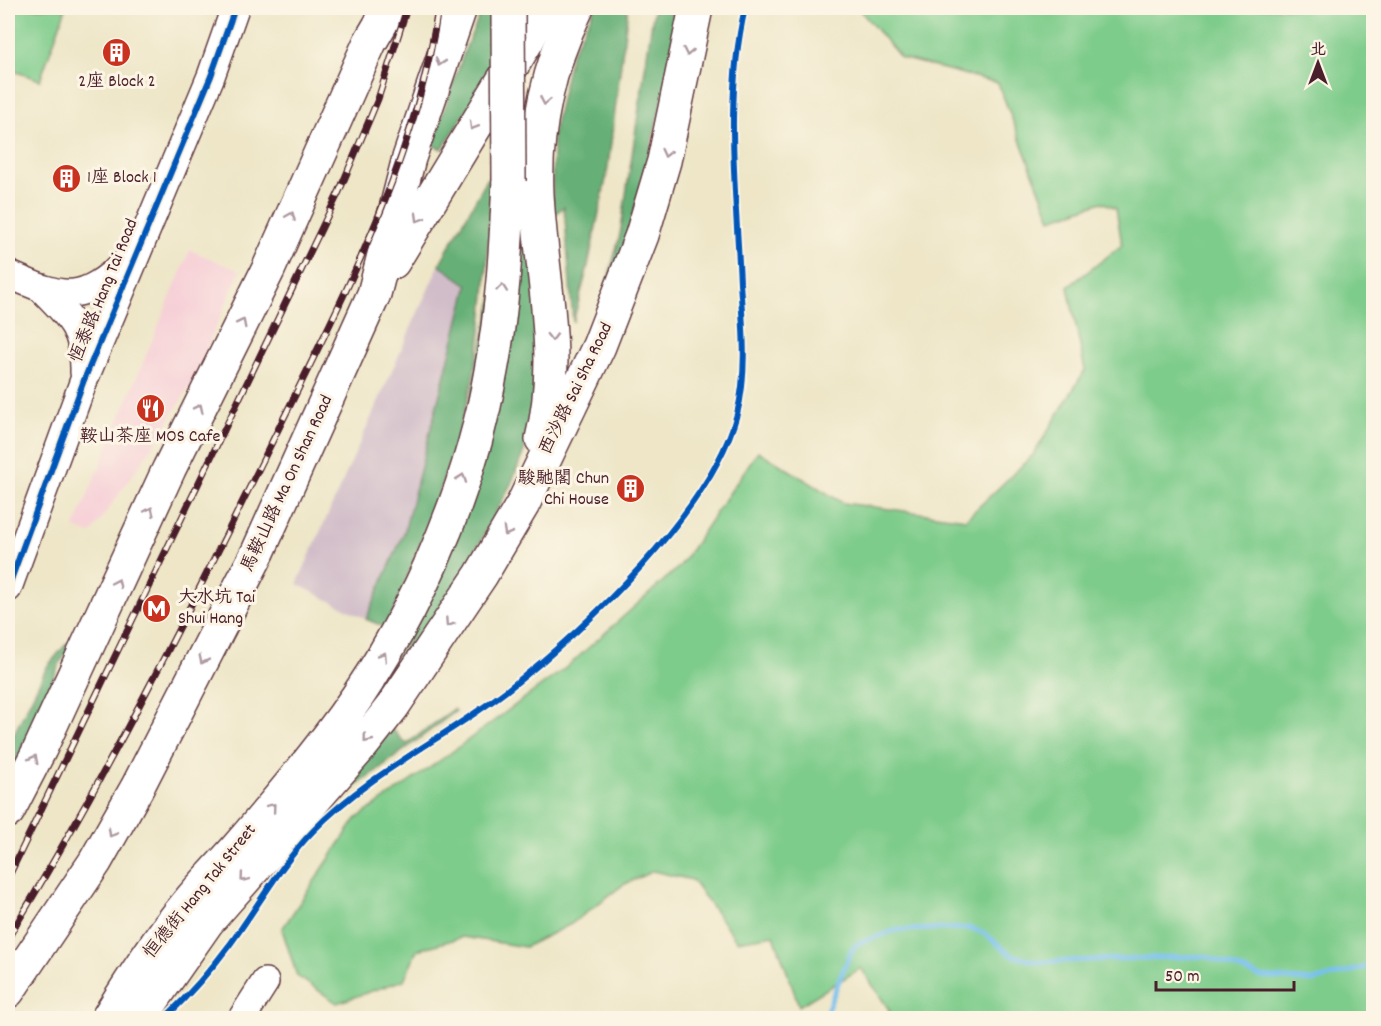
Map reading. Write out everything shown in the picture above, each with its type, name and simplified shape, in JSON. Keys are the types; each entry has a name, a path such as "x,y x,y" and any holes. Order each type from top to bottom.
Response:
{"main road":[{"path":"370,42 379,8"},
{"path":"8,811 169,469 268,270 370,42 390,8"},
{"name":"馬鞍山路 Ma On Shan Road","path":"8,991 95,862 178,712 258,552 374,294 409,158 460,8"},
{"path":"313,778 352,705 390,644 430,567 477,434 491,371 503,280 508,181 508,8"},
{"path":"374,294 454,158 527,41 543,8"},
{"path":"527,41 560,8"},
{"path":"529,488 544,431 552,360 552,328 537,193 540,127 552,72 577,8"},
{"name":"西沙路 Sai Sha Road","path":"313,778 363,744 414,676 481,575 529,488 599,346 624,284 661,172 696,8"},
{"name":"恒德街 Hang Tak Street","path":"108,1018 158,942 187,904 236,850 313,778"},
{"name":"恒德街 Hang Tak Street","path":"140,1018 313,778"}],"street":[{"name":"恆泰路 Hang Tai Road","path":"8,588 84,380 211,76 235,8"},
{"path":"8,274 42,289 65,293 91,290 105,282 136,252"},
{"path":"42,289 68,316 81,336 84,380"},
{"path":"242,1018 265,982"}],"shaded area":[{"name":"鞍山茶座 MOS Cafe","path":"190,250 240,271 192,382 161,434 91,534 74,528"},
{"path":"439,265 468,285 404,533 366,619 297,584"}],"green space":[{"path":"17,8 66,8 40,80 8,69 8,35"},
{"path":"483,8 532,8 442,149 432,145 466,47"},
{"path":"595,8 628,8 607,174 587,270 573,322 564,207 552,216 553,134 571,54"},
{"path":"654,8 679,8 664,94 627,239 594,331 620,235"},
{"path":"858,8 1373,8 1373,1018 881,1018 890,1011 861,968 799,1006 774,935 737,941 692,880 653,871 623,885 571,924 525,947 463,937 417,950 404,980 337,1003 297,976 282,929 356,819 445,757 568,666 680,566 758,451 843,503 966,519 1034,454 1085,370 1068,287 1122,245 1116,208 1102,202 1051,219 998,83 901,58"},
{"path":"492,171 483,311 477,357 469,392 450,461 387,628 366,619 404,533 468,285 439,265"},
{"path":"520,173 539,291 535,409 524,451 511,484 442,614 373,710 369,707 425,607"},
{"path":"67,643 71,647 60,662 37,721 13,768 8,771 8,740 11,740 47,667"},
{"path":"454,709 456,711 359,784 328,811 271,877 263,871 392,729 406,744"}],"waterway":[{"path":"824,1018 851,951 858,943 897,930 970,928 984,933 1011,955 1037,962 1205,956 1261,977 1313,981 1374,965"}],"railway":[{"path":"8,878 339,192 378,99 407,8"},
{"path":"8,938 78,819 144,697 238,512 346,290 393,180 412,123 427,66 438,8"}],"cycle path":[{"path":"8,588 84,380 211,76 235,8"},
{"path":"165,1018 216,963 280,871 313,831 334,811 382,774 506,691 571,636 607,602 673,529 701,490 723,452 737,414 744,365 734,179 733,110 735,76 745,8"}],"place":[{"name":"2座 Block 2","path":"117,53"},
{"name":"1座 Block 1","path":"66,178"},
{"name":"鞍山茶座 MOS Cafe","path":"150,408"},
{"name":"駿馳閣 Chun Chi House","path":"630,489"},
{"name":"大水坑 Tai Shui Hang","path":"157,608"}]}
